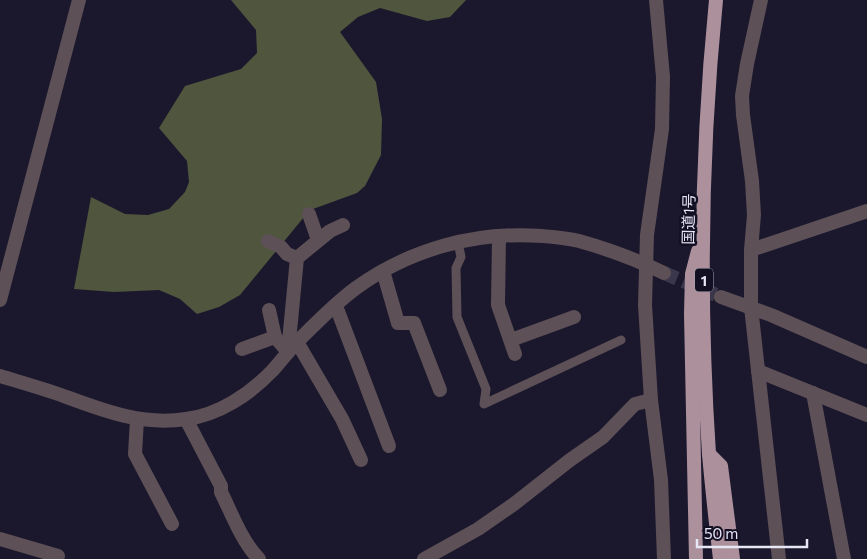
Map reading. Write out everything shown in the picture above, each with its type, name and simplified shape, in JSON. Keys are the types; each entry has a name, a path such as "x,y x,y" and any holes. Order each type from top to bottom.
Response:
{"highway":[{"name":"国道1号","path":"716,0 706,112 703,232 709,454 720,559"},
{"name":"1","path":"696,559 691,314 692,274 703,232"},
{"name":"1","path":"709,454 720,466 732,559"}],"street":[{"path":"0,300 79,0"},
{"path":"656,0 663,77 662,129 646,236 645,305 651,400 662,480 664,559"},
{"path":"761,0 742,96 754,215 751,250 751,307 779,559"},
{"path":"751,250 867,211"},
{"path":"309,214 318,240"},
{"path":"293,347 297,258 330,231 343,225"},
{"path":"0,376 112,414 152,421 186,419 217,411 255,388 293,347 356,288 383,271 414,256 471,238 526,235 578,241 645,264 664,273"},
{"path":"499,236 498,305 513,347 574,317"},
{"path":"268,241 281,247 287,254 297,258"},
{"path":"383,271 398,323 414,323 440,390"},
{"path":"721,297 751,307 867,357"},
{"path":"336,306 389,446"},
{"path":"269,310 275,337 293,347 342,419 361,460"},
{"path":"242,349 275,337"},
{"path":"758,371 867,415"},
{"path":"813,393 844,559"},
{"path":"424,559 478,529 514,504 603,437 635,404 651,400"},
{"path":"137,419 135,454 172,524"},
{"path":"186,419 221,486 220,492 252,553 258,559"},
{"path":"0,539 58,556 57,559"}],"lane":[{"path":"458,242 461,257 456,268 456,317 486,389 484,404 620,340"}],"green space":[{"path":"231,0 466,0 450,17 427,21 380,8 358,17 340,32 376,82 382,119 381,155 365,186 357,193 313,209 304,217 240,295 219,307 197,314 180,299 159,290 114,292 74,289 91,197 125,214 148,215 169,209 185,192 189,182 187,161 159,128 185,86 241,69 257,53 256,30"}],"tunnel":[{"path":"664,273 721,297"}]}
